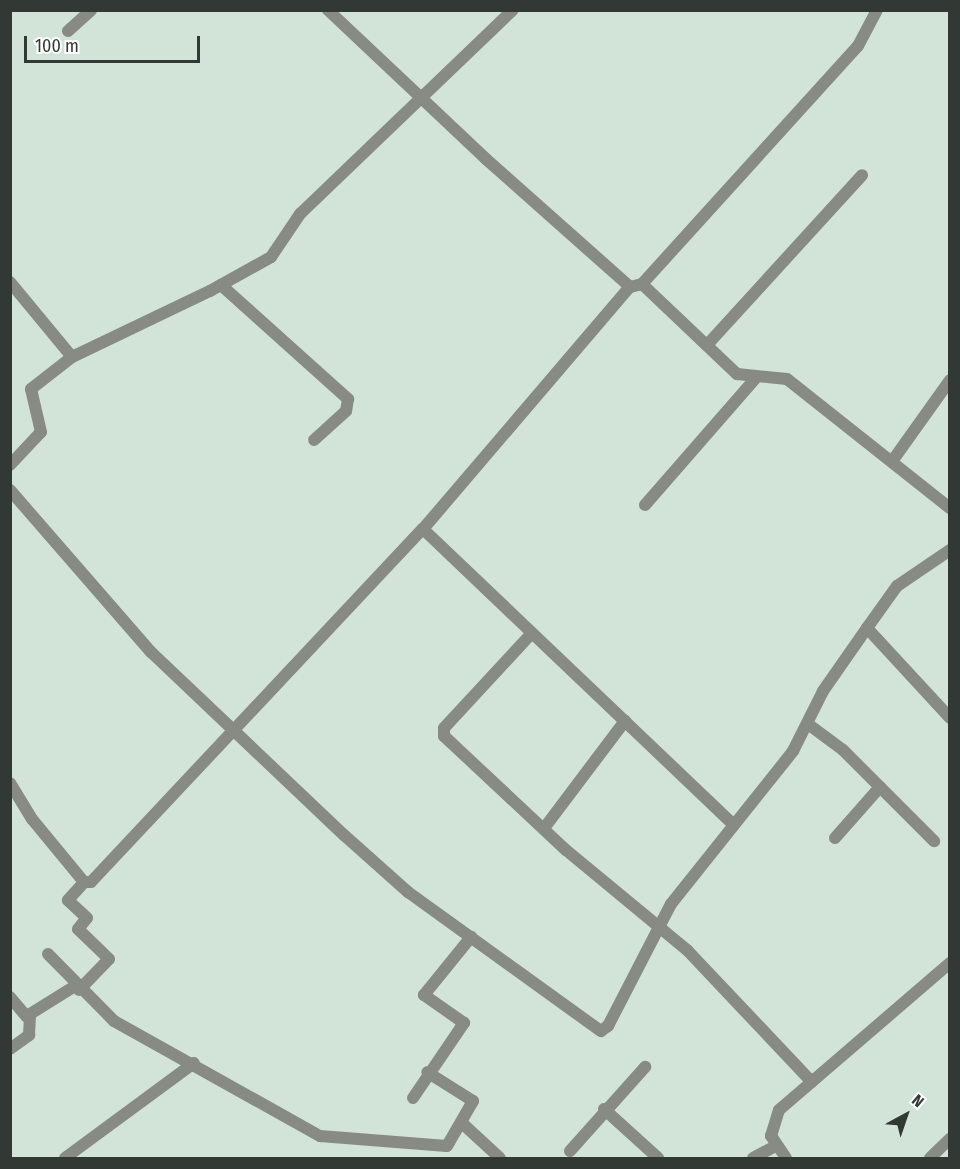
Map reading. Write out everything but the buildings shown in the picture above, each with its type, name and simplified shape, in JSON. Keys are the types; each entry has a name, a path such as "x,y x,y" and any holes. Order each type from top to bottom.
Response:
{"street":[{"path":"68,31 91,10"},
{"path":"328,10 423,98 737,374 755,379 787,379 893,460 950,508"},
{"path":"10,465 41,432 32,389 72,357 221,285 271,257 300,214 513,10"},
{"path":"27,1017 77,988 109,959 78,928 87,918 68,900 84,882 91,882 423,529 636,285 858,46 877,10"},
{"path":"706,345 862,175"},
{"path":"10,282 72,357"},
{"path":"221,285 348,399 346,411 314,440"},
{"path":"645,505 755,379"},
{"path":"893,460 950,380"},
{"path":"10,490 151,652 408,892 601,1031 608,1026 671,904 734,825 808,724 867,628 897,586 950,550"},
{"path":"423,529 734,825"},
{"path":"867,628 950,718"},
{"path":"532,633 443,732 545,827 659,928 812,1082"},
{"path":"545,827 625,721"},
{"path":"808,724 880,787 934,841"},
{"path":"10,783 84,882"},
{"path":"835,838 880,787"},
{"path":"413,1098 427,1072 464,1023 424,995 471,937"},
{"path":"48,954 77,988 114,1021 194,1063 320,1136 447,1146 463,1124 473,1101 427,1072"},
{"path":"786,1158 776,1146 774,1118 812,1082 950,963"},
{"path":"10,997 27,1017 29,1035 10,1049"},
{"path":"65,1158 194,1063"},
{"path":"570,1151 604,1109 645,1067"},
{"path":"604,1109 658,1158"},
{"path":"463,1124 500,1158"},
{"path":"753,1158 776,1146"},
{"path":"930,1158 947,1147"}]}
